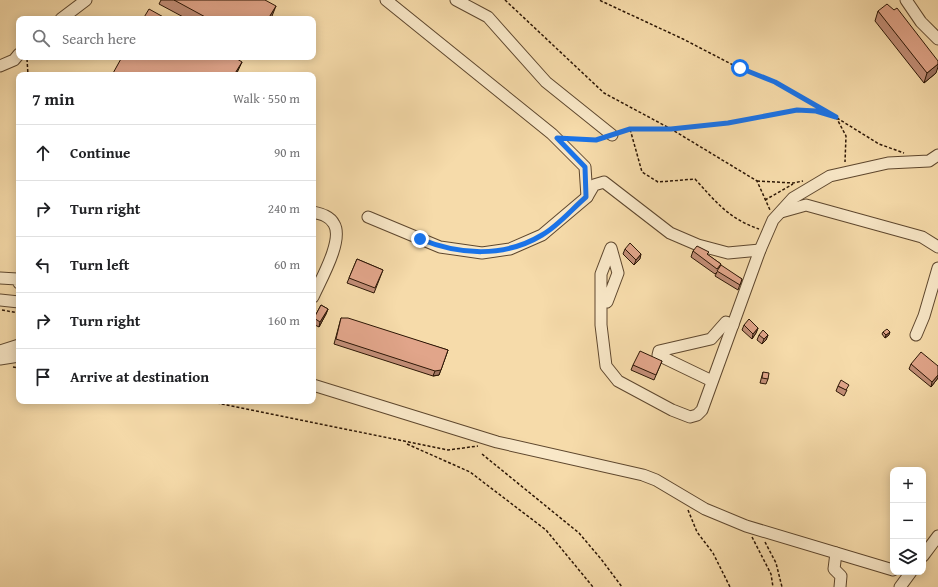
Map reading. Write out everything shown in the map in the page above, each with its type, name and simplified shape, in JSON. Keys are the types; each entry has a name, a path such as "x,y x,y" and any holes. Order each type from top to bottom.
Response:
{"street":[{"path":"65,16 86,0"},
{"path":"386,0 557,138 585,167 586,197"},
{"path":"456,0 488,17 546,82 612,135"},
{"path":"906,0 921,22 938,39"},
{"path":"0,66 16,58"},
{"path":"608,302 618,273 611,248 601,274 601,325 606,366 618,381 672,410 690,417 697,415 702,410 760,250 777,216 793,198 830,176 888,163 929,160 938,155"},
{"path":"368,217 440,247 482,253 510,249 542,235 586,197 594,185 604,182 670,233 698,245 728,253 760,250"},
{"path":"777,216 806,205 922,237 938,247"},
{"path":"316,213 327,216 334,223 337,231 336,244 316,290"},
{"path":"916,335 924,316 938,268"},
{"path":"0,278 16,279"},
{"path":"0,300 16,302"},
{"path":"712,381 658,355 659,351 711,339 726,322 733,325"},
{"path":"0,351 16,346"},
{"path":"0,359 16,356"},
{"path":"316,386 497,442 643,475 656,480 705,509 746,526 890,569"},
{"path":"926,552 938,536"},
{"path":"836,553 834,569 841,576 840,587"},
{"path":"900,587 906,575"}],"path":[{"path":"505,0 604,93 671,129 758,181 793,184"},
{"path":"599,0 683,39 734,66 775,82 879,144 907,154"},
{"path":"26,60 28,72"},
{"path":"557,138 596,140 630,129 671,129 739,122 797,110 816,111 836,117 846,136 845,162"},
{"path":"630,129 642,172 658,182 695,179 720,206 742,223 768,232"},
{"path":"765,200 793,184 809,180"},
{"path":"758,181 765,200 777,216"},
{"path":"0,310 16,313"},
{"path":"221,404 448,450 497,442"},
{"path":"403,442 470,472 546,530 593,587"},
{"path":"482,454 579,533 622,587"},
{"path":"683,496 697,532 713,553 730,587"},
{"path":"746,526 770,574 773,587"},
{"path":"765,542 776,563 782,587"}],"building":[{"path":"174,0 265,0 276,6 270,16 203,16"},
{"path":"887,4 894,10 897,8 938,61 938,64 927,73 878,11"},
{"path":"149,9 162,16 145,16"},
{"path":"120,60 239,60 242,62 236,72 114,72"},
{"path":"630,243 641,254 636,260 625,249"},
{"path":"697,246 709,252 707,254 721,264 717,269 693,251"},
{"path":"357,259 383,270 375,288 349,278"},
{"path":"721,265 742,279 740,285 717,271"},
{"path":"321,305 328,309 320,322 316,319 316,314"},
{"path":"341,318 348,318 448,350 441,370 435,371 336,339"},
{"path":"749,319 758,328 753,334 744,325"},
{"path":"887,329 890,332 886,335 883,332"},
{"path":"763,330 768,335 764,339 759,335"},
{"path":"640,351 662,361 656,375 633,365"},
{"path":"921,352 938,366 938,375 932,382 911,364"},
{"path":"763,372 769,373 768,379 762,378"},
{"path":"841,380 849,385 846,390 838,386"}],"route":[{"path":"420,239 440,247 482,253 510,249 542,235 586,197 585,167 557,138 596,140 630,129 671,129 739,122 797,110 816,111 836,117 825,109 775,82 740,68"}]}
